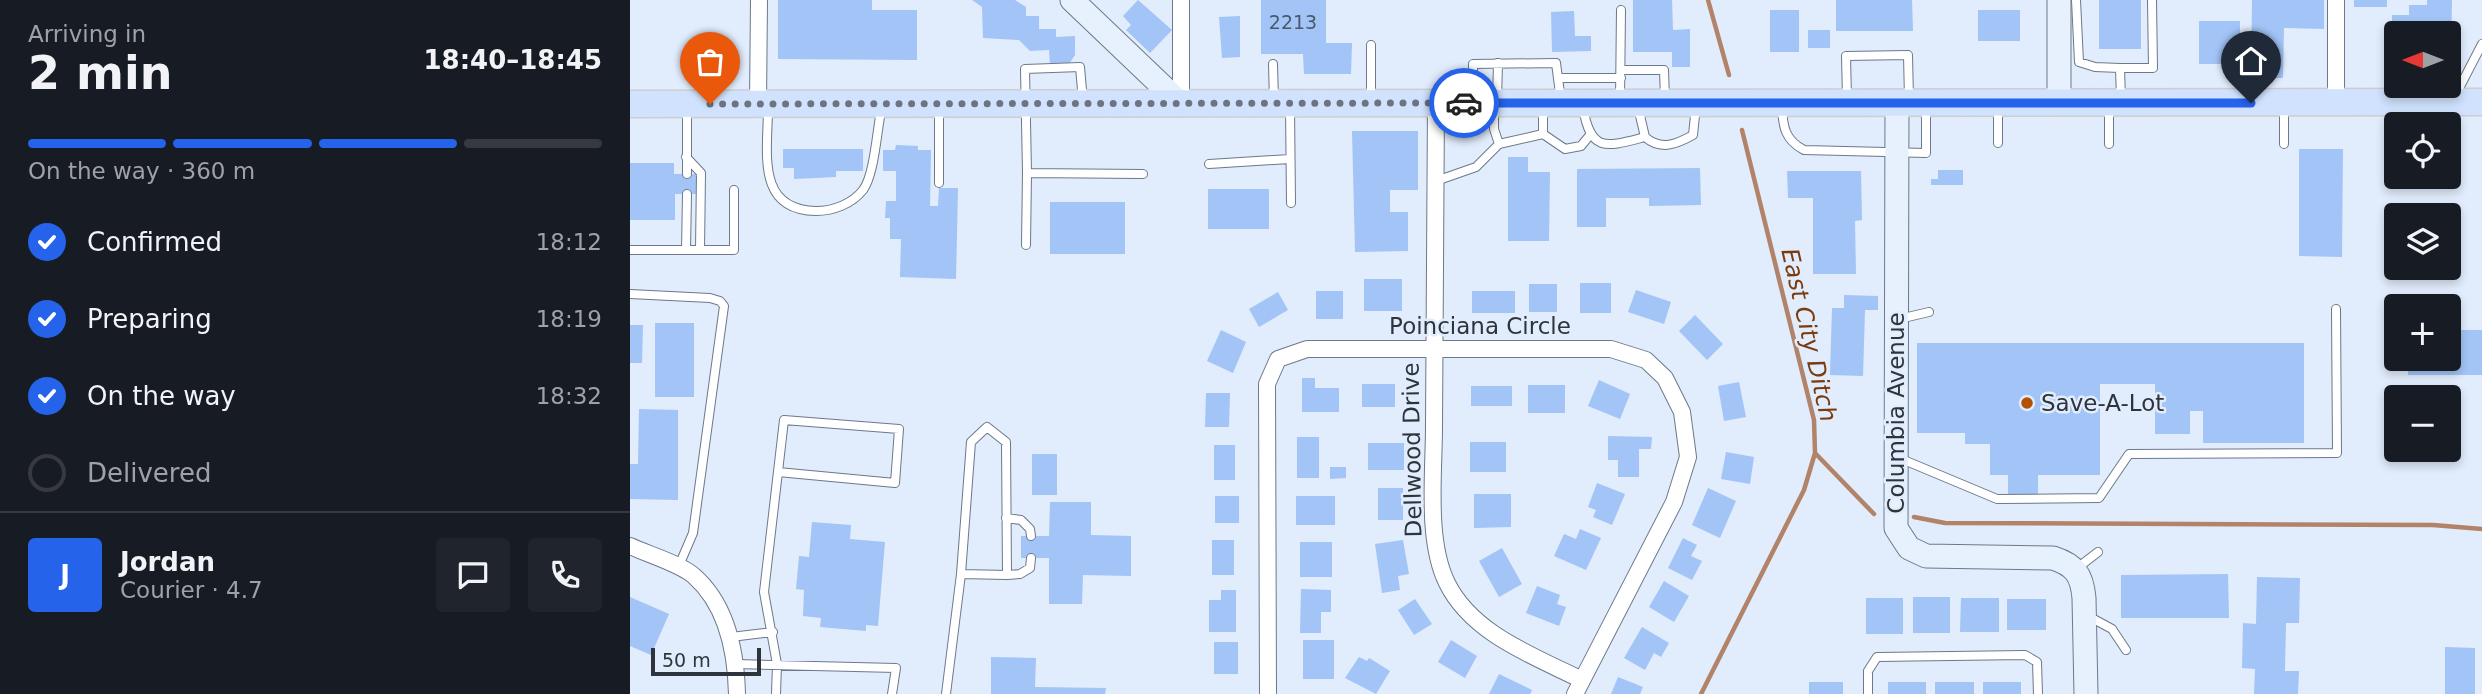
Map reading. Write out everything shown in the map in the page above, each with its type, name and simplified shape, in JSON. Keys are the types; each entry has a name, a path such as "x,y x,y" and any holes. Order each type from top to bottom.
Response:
{"main road":[{"path":"630,104 1488,103 1625,89 1665,103 2482,102"}],"street":[{"path":"759,0 763,104"},
{"path":"1072,0 1181,104"},
{"path":"1181,0 1181,104"},
{"path":"2059,0 2068,52 2059,102"},
{"path":"2336,0 2336,103"},
{"name":"Columbia Avenue","path":"1911,102 1897,153 1896,528 1903,541 1916,552 1936,558 2053,558 2068,562 2076,569"},
{"name":"Dellwood Drive","path":"1436,103 1435,547 1448,585 1471,616 1578,687"},
{"name":"Poinciana Circle","path":"1268,694 1267,384 1278,359 1307,349 1611,349 1646,360 1674,391 1682,412 1688,457 1682,481 1643,565 1578,687"},
{"path":"630,547 693,575 723,616 731,637 736,664 737,694"},
{"path":"2076,569 2083,582 2086,694"}],"lane":[{"path":"2076,0 2068,52 2079,62 2120,68 2153,68 2152,0"},
{"path":"1620,10 1625,89 1645,137 1658,145 1676,145 1693,135 1696,103"},
{"path":"2452,103 2482,44"},
{"path":"1371,45 1371,103"},
{"path":"1847,103 1846,57 1908,55 1911,102"},
{"path":"1499,144 1488,103 1473,64 1556,62 1562,97 1590,135 1604,145 1645,137"},
{"path":"1488,103 1498,63"},
{"path":"1273,64 1290,159 1291,203"},
{"path":"1026,245 1027,104 1024,69 1080,67 1083,104"},
{"path":"2109,144 2120,68"},
{"path":"1625,89 1664,70 1665,103"},
{"path":"1543,134 1562,97"},
{"path":"1998,102 1998,143"},
{"path":"1782,103 1784,130 1796,146 1804,150 1897,153"},
{"path":"2284,103 2284,144"},
{"path":"687,104 686,169 701,173 700,250"},
{"path":"763,104 767,166 778,199 797,209 830,211 862,190 869,175 883,104"},
{"path":"939,104 939,183"},
{"path":"1436,181 1476,167 1499,144 1543,134 1565,149 1581,146 1590,135"},
{"path":"1209,164 1290,159"},
{"path":"1027,173 1143,174"},
{"path":"630,250 734,250 734,190"},
{"path":"686,196 686,250"},
{"path":"630,294 710,298 720,301 724,306 693,533 678,568"},
{"path":"1895,456 1997,499 2099,498 2129,454 2337,453 2336,309"},
{"path":"1896,320 1929,312"},
{"path":"776,694 777,664 764,592 784,420 899,429 895,483 778,472"},
{"path":"946,694 961,574 971,442 987,427 1006,442 1007,575"},
{"path":"1006,518 1021,520 1030,529 1031,536"},
{"path":"2076,569 2098,552"},
{"path":"961,574 1020,574 1030,568 1031,558"},
{"path":"2085,615 2112,629 2126,650"},
{"path":"731,637 773,632"},
{"path":"1868,694 1868,671 1877,657 2025,655 2037,662 2038,694"},
{"path":"736,664 896,668 892,694"}],"building":[{"path":"778,0 872,0 872,10 917,10 917,60 778,59"},
{"path":"972,0 1015,0 1026,7 1026,16 1039,16 1039,29 1056,29 1056,37 1075,36 1075,55 1069,64 1050,65 1049,50 1030,51 1019,40 983,38 982,7"},
{"path":"1138,0 1172,30 1150,53 1126,30 1131,25 1123,16"},
{"path":"1261,0 1326,0 1326,43 1352,43 1351,74 1304,74 1303,54 1261,54"},
{"path":"1633,0 1672,0 1673,30 1690,29 1690,67 1672,67 1672,52 1633,52"},
{"path":"1836,0 1912,0 1913,31 1836,31"},
{"path":"2099,0 2141,0 2141,49 2099,49"},
{"path":"2252,0 2324,0 2324,29 2284,28 2283,78 2251,78"},
{"path":"2354,0 2387,0 2387,7 2354,7"},
{"path":"2427,0 2452,0 2452,21 2392,21 2392,15 2409,15 2409,5 2427,5"},
{"path":"1770,10 1799,10 1799,52 1770,52"},
{"path":"1978,10 2020,10 2020,41 1978,41"},
{"path":"1574,11 1575,36 1591,36 1591,51 1552,52 1551,12"},
{"path":"1240,16 1240,57 1222,58 1219,17"},
{"path":"2199,21 2240,21 2240,64 2199,64"},
{"path":"1808,30 1830,30 1830,48 1808,48"},
{"path":"1352,131 1418,131 1418,190 1390,190 1390,212 1408,212 1408,251 1355,252"},
{"path":"896,145 918,146 918,150 931,150 930,206 938,206 939,188 958,188 956,279 900,277 901,239 890,239 890,218 885,218 886,201 896,201 896,171 883,171 883,150 895,150"},
{"path":"783,149 863,149 863,171 836,171 836,177 794,179 794,168 783,168"},
{"path":"2299,149 2343,149 2342,257 2299,256"},
{"path":"1508,157 1528,157 1528,172 1550,172 1549,241 1508,241"},
{"path":"630,163 674,163 674,174 698,174 698,194 675,194 675,220 630,220"},
{"path":"1700,168 1701,205 1649,206 1649,198 1606,198 1606,227 1577,227 1577,169"},
{"path":"1938,170 1963,170 1963,185 1931,185 1931,179 1938,179"},
{"path":"1787,171 1861,171 1862,220 1855,221 1856,274 1813,274 1813,198 1788,198"},
{"path":"1208,189 1269,189 1269,229 1208,229"},
{"path":"1050,202 1125,202 1125,254 1050,254"},
{"path":"1364,279 1402,279 1402,311 1364,311"},
{"path":"1580,283 1611,283 1611,313 1580,313"},
{"path":"1529,284 1557,284 1557,312 1529,312"},
{"path":"1636,290 1671,302 1664,324 1628,312"},
{"path":"1316,291 1343,291 1343,319 1316,319"},
{"path":"1472,291 1515,291 1515,313 1472,313"},
{"path":"1278,292 1288,310 1259,327 1249,309"},
{"path":"1844,295 1878,296 1878,310 1865,310 1863,376 1830,375 1832,308 1844,308"},
{"path":"1695,315 1723,344 1707,360 1679,331"},
{"path":"655,323 694,323 694,397 655,397"},
{"path":"630,325 643,325 642,363 630,363"},
{"path":"1221,330 1246,342 1233,373 1207,361"},
{"path":"2461,330 2482,330 2482,375 2408,375 2408,371 2461,371"},
{"path":"1917,343 2304,343 2304,443 2203,443 2203,411 2190,411 2190,434 2155,434 2155,384 2100,384 2100,475 2038,475 2038,494 2008,494 2008,475 1990,475 1990,444 1965,444 1965,433 1917,433"},
{"path":"1302,378 1315,378 1315,388 1339,388 1339,412 1302,412"},
{"path":"1599,380 1630,394 1620,419 1588,406"},
{"path":"1739,382 1746,417 1724,421 1718,386"},
{"path":"1362,384 1395,384 1395,407 1362,407"},
{"path":"1528,385 1565,385 1565,413 1528,413"},
{"path":"1471,386 1512,386 1512,406 1471,406"},
{"path":"1206,393 1230,393 1229,427 1205,427"},
{"path":"639,409 678,410 678,500 630,499 630,464 638,464"},
{"path":"1608,436 1652,437 1651,449 1639,449 1639,477 1618,477 1618,460 1608,460"},
{"path":"1297,437 1319,437 1319,478 1297,478"},
{"path":"1470,442 1506,442 1506,472 1470,472"},
{"path":"1368,443 1404,443 1404,470 1368,470"},
{"path":"1214,445 1235,445 1235,480 1214,480"},
{"path":"1726,452 1754,457 1750,484 1721,479"},
{"path":"1032,454 1057,454 1057,495 1032,495"},
{"path":"1330,467 1346,467 1346,478 1330,479"},
{"path":"1597,483 1625,494 1612,525 1593,517 1596,510 1588,507"},
{"path":"1378,488 1403,488 1403,520 1378,520"},
{"path":"1708,488 1736,501 1720,538 1692,525"},
{"path":"1474,494 1511,494 1511,527 1474,528"},
{"path":"1215,496 1239,496 1239,523 1215,523"},
{"path":"1296,496 1335,496 1335,525 1296,525"},
{"path":"1050,502 1091,502 1091,535 1131,536 1131,576 1083,575 1082,604 1049,604 1049,558 1021,558 1021,536 1049,536"},
{"path":"812,522 851,525 850,539 885,542 878,626 866,625 866,631 820,627 821,618 803,616 804,590 796,589 799,556 809,557"},
{"path":"1580,529 1601,538 1586,570 1554,556 1564,534 1576,539"},
{"path":"1683,538 1697,545 1691,556 1702,561 1692,580 1668,568"},
{"path":"1212,540 1234,540 1234,575 1212,575"},
{"path":"1403,540 1409,574 1398,576 1400,590 1382,593 1375,544"},
{"path":"1300,542 1332,542 1332,577 1300,577"},
{"path":"1502,548 1522,584 1499,597 1479,561"},
{"path":"2228,574 2229,618 2121,618 2121,575"},
{"path":"2257,577 2300,578 2299,623 2286,623 2285,671 2299,671 2298,694 2254,694 2255,669 2242,668 2243,623 2256,624"},
{"path":"1664,581 1689,596 1674,622 1649,607"},
{"path":"1537,586 1560,595 1557,604 1566,607 1559,626 1526,613"},
{"path":"1301,589 1331,590 1331,612 1321,612 1321,633 1300,633"},
{"path":"1221,590 1236,590 1236,632 1209,632 1209,600 1221,600"},
{"path":"630,597 669,614 651,655 630,646"},
{"path":"1913,597 1950,597 1950,633 1913,633"},
{"path":"1866,598 1903,598 1903,634 1866,634"},
{"path":"1961,598 1999,598 1999,632 1960,632"},
{"path":"1415,599 1432,624 1414,635 1398,610"},
{"path":"2007,599 2046,599 2046,630 2007,630"},
{"path":"1642,627 1669,643 1661,657 1654,653 1645,670 1624,658"},
{"path":"1303,640 1334,640 1334,679 1303,679"},
{"path":"1451,640 1477,656 1465,678 1438,662"},
{"path":"1214,642 1238,642 1238,674 1214,674"},
{"path":"2445,647 2475,648 2475,694 2445,694"},
{"path":"991,657 1036,658 1035,687 1106,688 1105,694 991,694"},
{"path":"1359,657 1367,661 1369,658 1390,671 1376,694 1345,678"},
{"path":"1499,674 1532,690 1530,694 1489,694"},
{"path":"1618,677 1643,687 1640,694 1611,694"},
{"path":"1809,682 1843,682 1843,694 1809,694"},
{"path":"1888,682 1926,682 1926,694 1888,694"},
{"path":"1935,682 1974,682 1974,694 1935,694"},
{"path":"1983,682 2021,682 2021,694 1983,694"}],"waterway":[{"name":"East City Ditch","path":"1708,0 1729,75"},
{"name":"East City Ditch","path":"1701,694 1804,490 1815,453 1814,420 1742,130"},
{"path":"1815,453 1874,514"},
{"path":"1914,517 1945,523 2433,525 2482,529"}],"way so far":[{"path":"710,104 1464,103"}],"place":[{"name":"Save-A-Lot","path":"2027,403"}],"route":[{"path":"1464,103 2251,103"}]}
